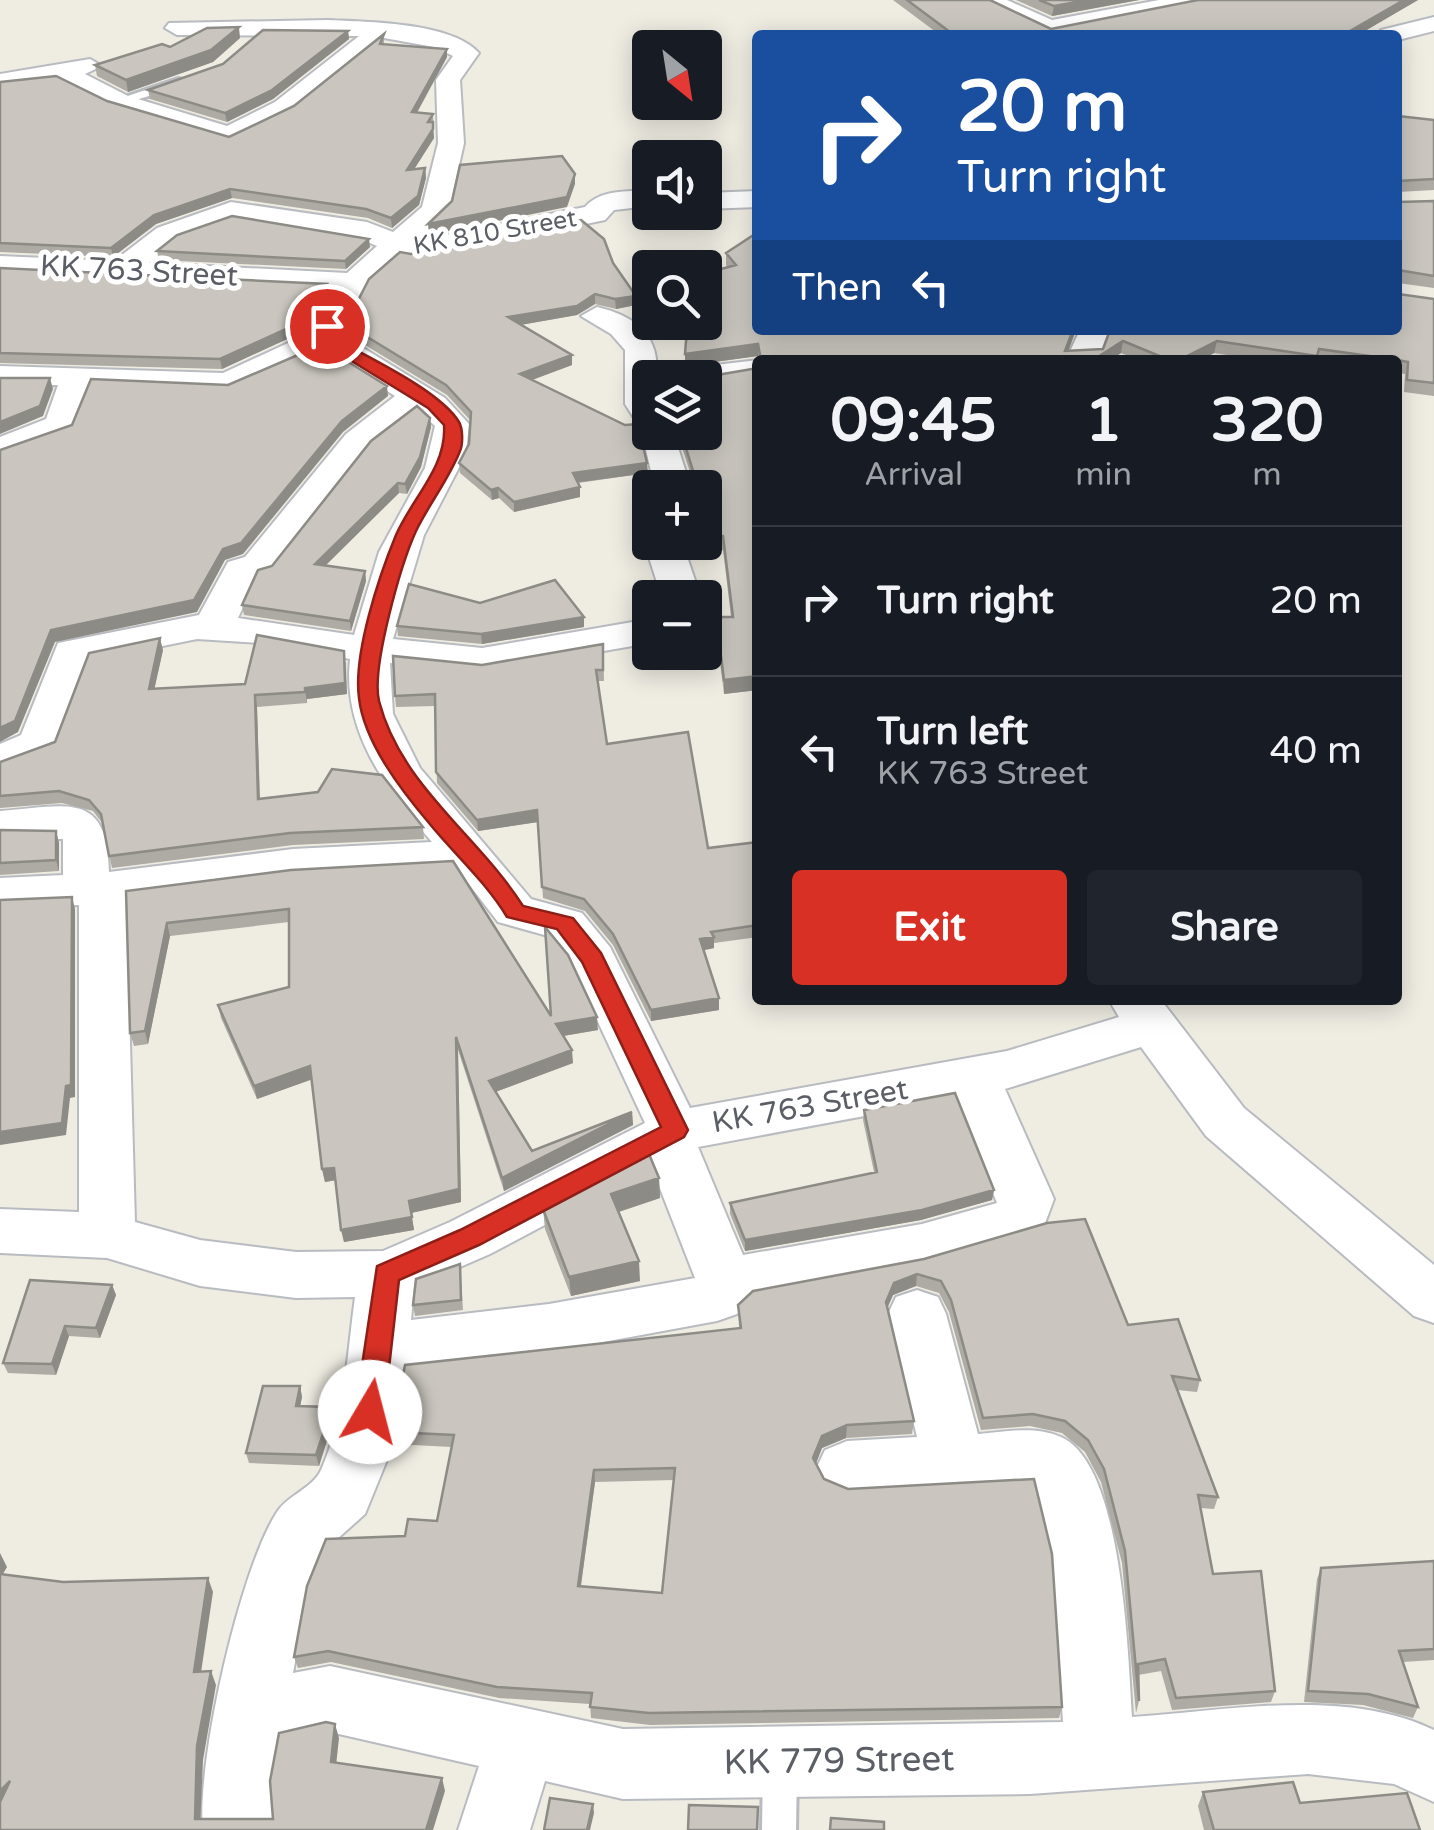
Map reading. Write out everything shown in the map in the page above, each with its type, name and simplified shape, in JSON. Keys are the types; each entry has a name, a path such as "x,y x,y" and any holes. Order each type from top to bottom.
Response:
{"street":[{"path":"156,46 189,22 206,0"},
{"path":"997,1 1050,28 1195,0"},
{"path":"1399,30 1430,15"},
{"path":"0,351 206,384 230,382 324,338 354,282 435,210 451,143 448,80 467,53 451,42 406,33 255,37 177,28"},
{"path":"63,73 119,102 228,135 284,107 373,36"},
{"path":"0,81 63,73 115,60"},
{"path":"722,201 752,199"},
{"name":"KK 810 Street","path":"394,247 411,251 508,234 595,214 605,202 632,200"},
{"path":"123,269 167,234 232,211 366,231 394,247"},
{"name":"KK 763 Street","path":"0,265 354,282"},
{"path":"597,316 630,329 639,339 642,360"},
{"name":"KK 763 Street","path":"324,338 417,395 452,424 454,447 406,534 372,648 368,699 391,755 435,817 515,911 565,924 592,958 671,1133 1008,1070 1141,1013 1224,1122 1434,1299"},
{"path":"0,376 68,362"},
{"path":"0,449 49,433 61,425 68,362"},
{"path":"722,374 752,371"},
{"path":"213,628 240,570 258,565 358,441 417,395"},
{"path":"0,760 40,743 72,652 213,628 482,660 632,634"},
{"path":"0,824 73,821 86,837 95,888 101,966 108,1236"},
{"path":"0,893 95,888 293,864 471,855"},
{"path":"724,1282 922,1246 1022,1219 1026,1199 973,1077"},
{"path":"0,1231 108,1236 200,1263 296,1275 386,1274 470,1238 671,1133 728,1289 716,1297 618,1317 451,1342 378,1348"},
{"path":"239,1830 235,1794 250,1723 252,1692 274,1598 301,1530 343,1494 370,1412 386,1274"},
{"path":"917,1314 954,1462"},
{"path":"847,1469 1042,1457 1060,1472 1072,1505 1090,1608 1099,1754"},
{"name":"KK 779 Street","path":"250,1723 274,1710 330,1699 624,1764 1099,1754 1308,1740 1400,1750 1434,1767"},
{"path":"494,1830 522,1743"}],"lane":[{"path":"119,102 194,77"},
{"path":"779,1830 781,1762"}],"building":[{"path":"907,0 990,0 1051,29 1198,0 1404,0 1352,30 947,30"},
{"path":"1039,0 1088,0 1054,6"},
{"path":"239,27 211,50 126,80 95,65 162,44 170,47 207,28"},
{"path":"263,30 348,31 272,90 225,113 148,90 223,64"},
{"path":"384,34 380,44 447,49 412,112 433,114 428,122 433,122 433,129 407,170 425,168 418,196 391,218 366,209 230,189 154,215 111,248 0,243 0,82 56,76 107,101 229,137 294,106"},
{"path":"1402,116 1434,120 1434,179 1402,181"},
{"path":"562,156 575,174 567,197 428,224 452,201 460,165"},
{"path":"1434,201 1434,276 1402,271 1402,202"},
{"path":"232,216 369,239 345,261 157,251 177,235"},
{"path":"581,220 604,239 632,297 615,299 595,294 577,306 508,317 572,355 520,374 625,425 632,424 632,450 644,450 647,463 573,473 580,487 514,502 498,488 491,490 459,463 469,444 471,412 446,385 346,324 369,279 400,252 411,254"},
{"path":"752,236 752,335 1071,335 1065,351 1103,349 1108,335 1402,335 1402,295 1434,299 1434,383 1407,380 1408,362 1402,361 1402,355 1319,349 1317,355 1310,355 1217,341 1189,355 1157,355 1123,341 1101,355 760,355 758,344 685,354 686,340 722,340 722,269 736,265 726,253"},
{"path":"0,268 327,284 308,319 220,359 0,353"},
{"path":"321,345 387,386 342,421 241,543 223,549 194,600 51,630 15,721 0,728 0,450 72,425 91,379 228,385"},
{"path":"752,369 752,677 724,680 722,617 733,617 722,536 722,470 693,470 687,450 722,450 722,374"},
{"path":"0,378 50,378 40,406 0,422"},
{"path":"417,406 430,418 420,457 405,484 398,483 315,564 365,571 350,621 242,605 258,570 272,566 371,441"},
{"path":"555,580 584,617 481,634 397,626 409,584 480,603"},
{"path":"257,635 344,651 345,683 305,688 305,692 255,695 258,799 318,792 332,769 382,775 423,827 290,833 109,856 101,814 89,800 59,791 0,796 0,762 55,742 89,653 160,638 149,689 245,684"},
{"path":"603,644 603,670 596,670 607,744 688,732 708,848 752,843 752,926 711,932 714,937 700,939 719,998 651,1010 613,934 584,899 542,887 537,810 477,820 436,772 435,694 395,696 393,656 482,665"},
{"path":"0,830 56,831 56,860 0,863"},
{"path":"453,861 551,1016 545,927 568,955 597,1017 556,1024 572,1050 489,1081 532,1151 632,1112 502,1178 456,1037 459,1189 409,1201 412,1217 341,1230 334,1168 322,1169 310,1066 254,1086 218,1005 289,987 289,909 167,923 145,1031 130,1033 126,891 291,870"},
{"path":"72,897 71,1085 66,1086 62,1123 0,1132 0,900"},
{"path":"955,1093 994,1190 922,1210 745,1240 730,1203 877,1172 864,1110"},
{"path":"649,1154 659,1178 611,1194 639,1261 569,1277 543,1209"},
{"path":"1085,1219 1128,1325 1178,1319 1200,1380 1172,1376 1218,1497 1198,1495 1213,1574 1261,1571 1275,1691 1176,1698 1165,1659 1138,1664 1139,1701 1125,1551 1104,1469 1088,1440 1065,1421 1033,1414 983,1418 951,1300 941,1281 917,1274 894,1283 886,1302 914,1421 847,1425 822,1436 813,1458 824,1479 848,1489 1034,1479 1052,1554 1062,1707 649,1713 590,1707 592,1693 497,1687 328,1651 294,1657 307,1586 326,1539 405,1536 408,1519 437,1521 454,1435 392,1432 405,1365 741,1328 738,1305 753,1291 924,1259 1047,1223","holes":["675,1468 662,1593 578,1586 594,1470"]},
{"path":"460,1264 461,1300 413,1305 416,1279"},
{"path":"30,1280 112,1285 96,1328 65,1326 52,1364 3,1363"},
{"path":"263,1386 300,1386 296,1406 332,1407 316,1455 246,1453"},
{"path":"1434,1561 1434,1649 1399,1651 1418,1707 1368,1694 1308,1691 1321,1568"},
{"path":"0,1574 63,1582 208,1578 194,1672 211,1671 197,1746 195,1819 273,1819 270,1781 279,1733 326,1722 335,1724 331,1762 442,1778 426,1830 0,1830 0,1802 10,1781 0,1791"},
{"path":"1293,1782 1300,1803 1407,1793 1420,1830 1214,1830 1203,1792"},
{"path":"550,1798 593,1804 587,1830 544,1830"},
{"path":"689,1805 758,1807 757,1830 688,1830"},
{"path":"831,1818 884,1822 884,1830 830,1830"}],"route":[{"path":"327,326 324,338 433,405 452,424 454,447 406,534 370,654 368,699 391,755 435,817 497,883 515,911 565,924 592,958 675,1130 470,1238 386,1274 370,1412"}]}
